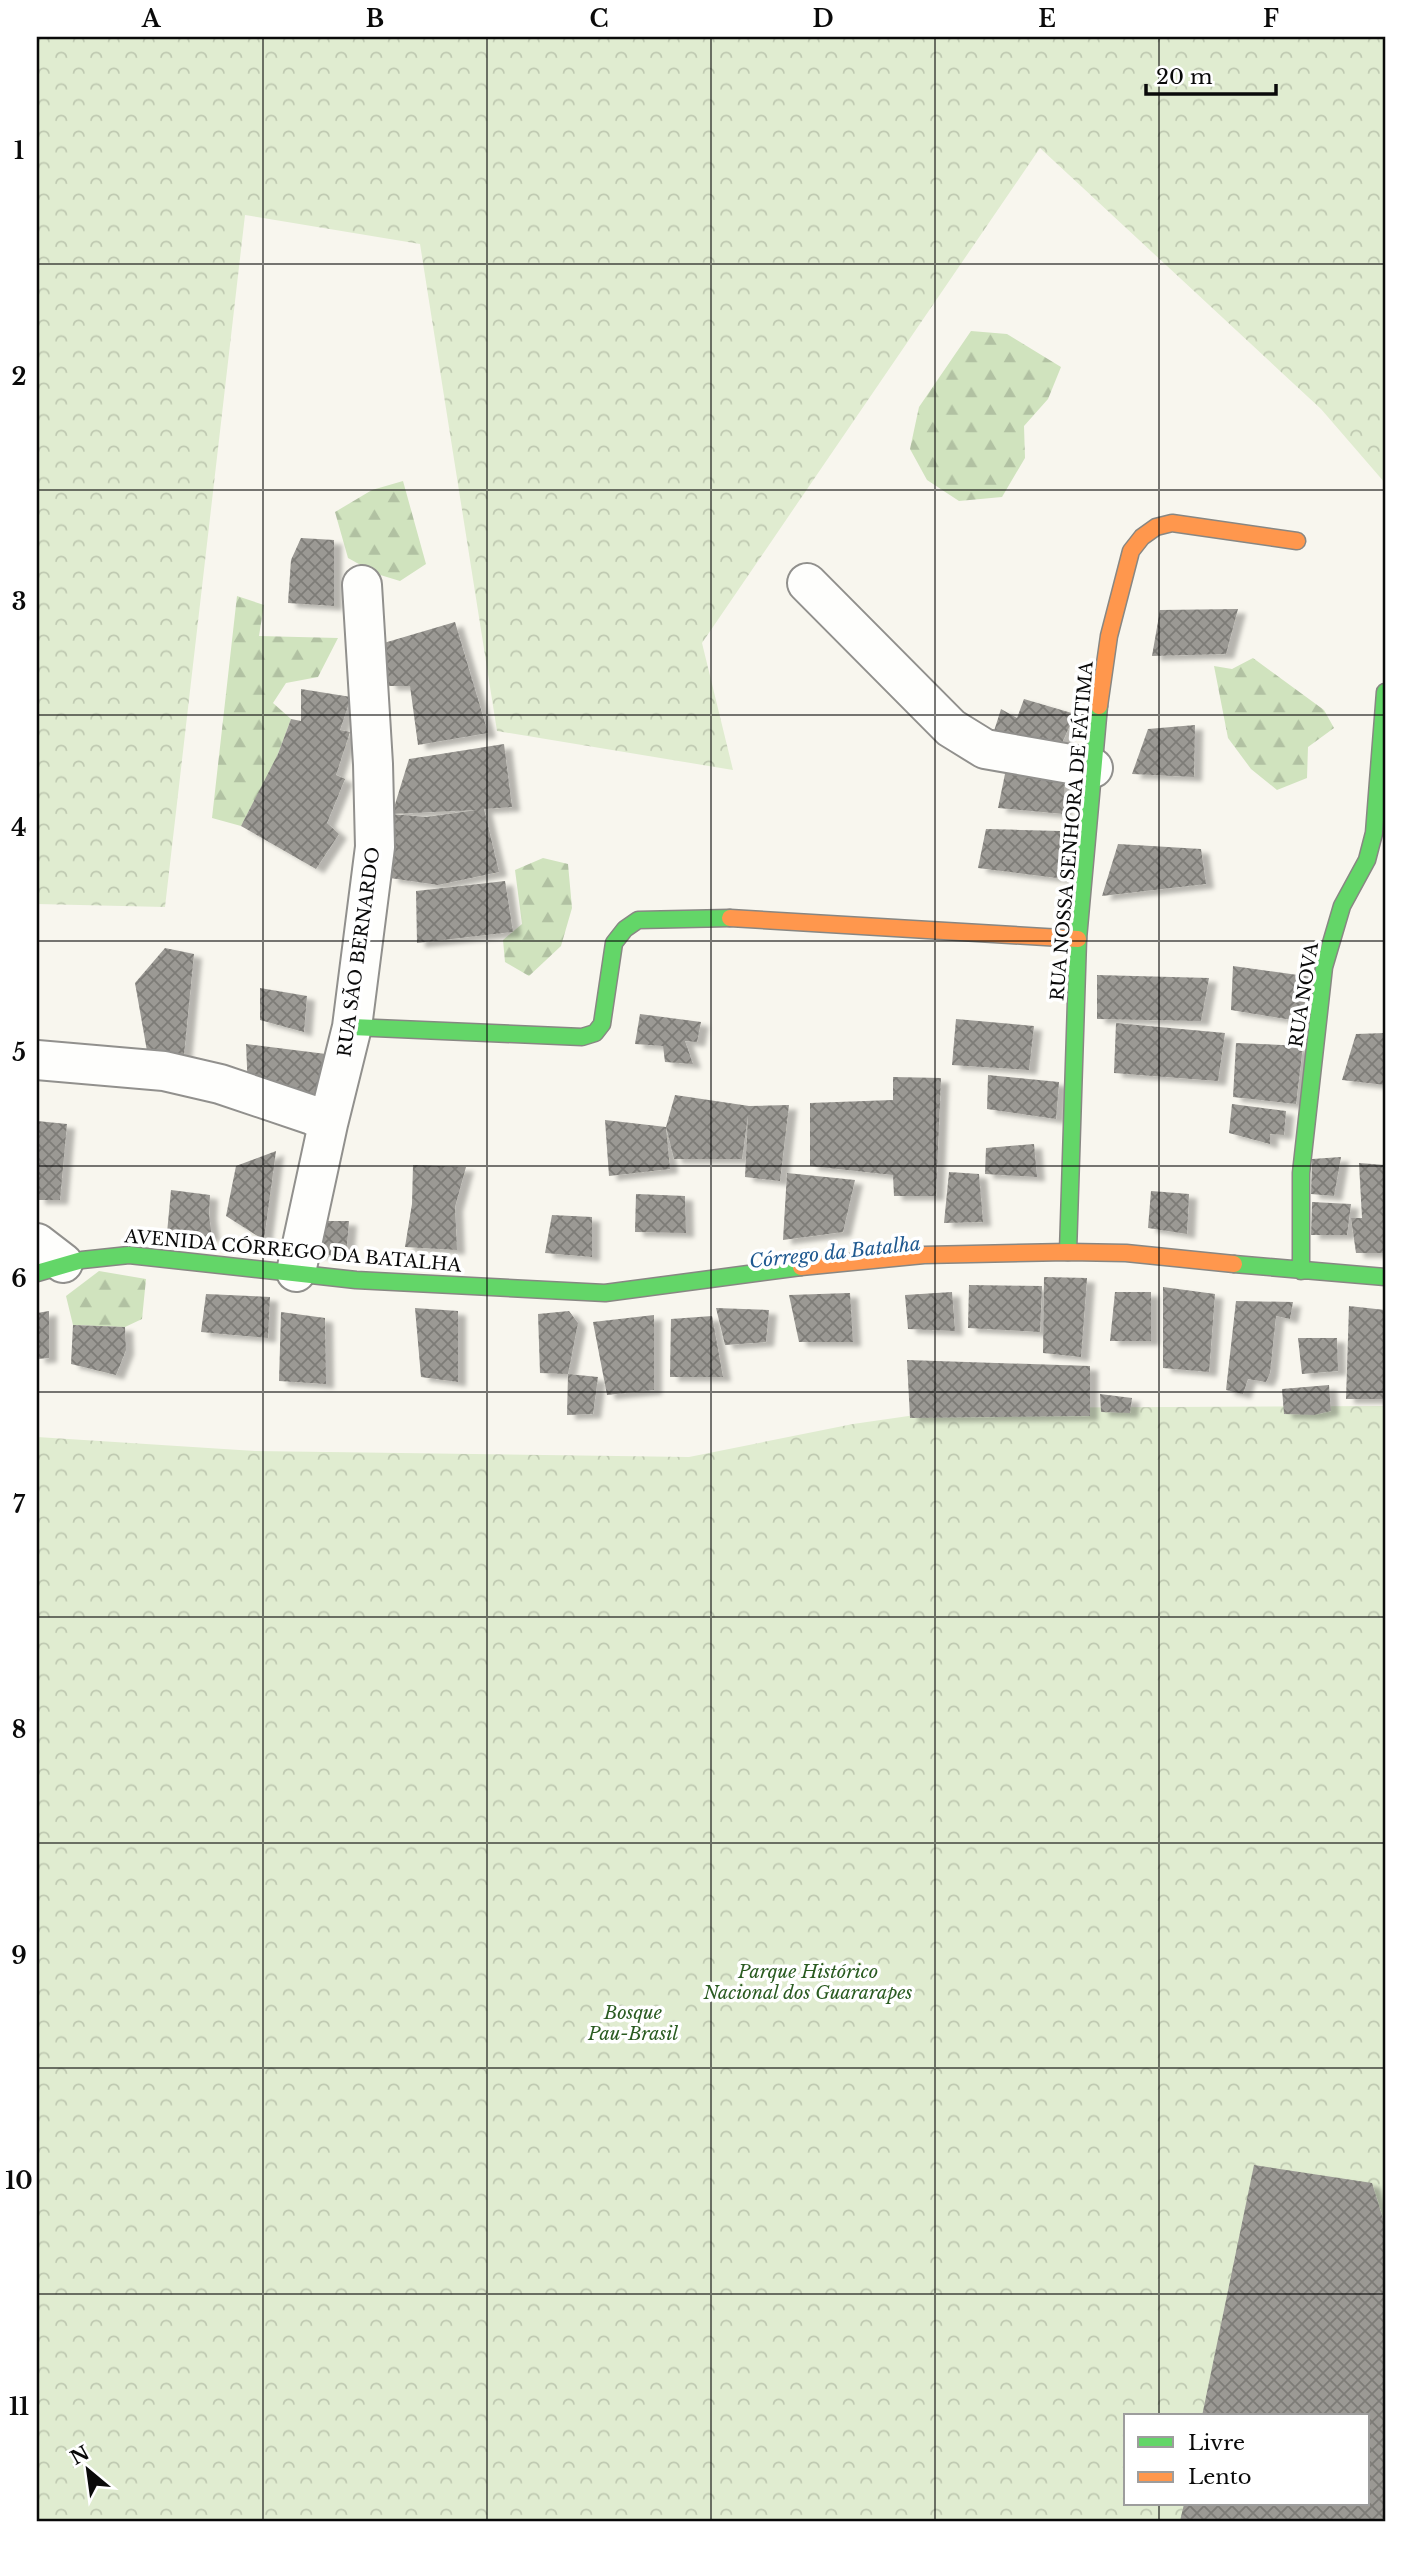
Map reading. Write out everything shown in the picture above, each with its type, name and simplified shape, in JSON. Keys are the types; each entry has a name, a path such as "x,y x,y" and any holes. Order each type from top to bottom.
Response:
{"street":[{"name":"RUA NOSSA SENHORA DE FÁTIMA","path":"1068,1252 1078,939 1093,768 1109,636 1131,551 1142,537 1156,527 1172,523 1297,541"},
{"path":"807,583 951,728 985,749 1093,768"},
{"name":"RUA SÃO BERNARDO","path":"296,1272 352,1027 375,847 362,585"},
{"name":"RUA NOVA","path":"1301,1271 1301,1173 1324,967 1342,905 1367,860 1374,833 1385,692"},
{"path":"352,1027 582,1037 595,1033 602,1024 614,943 625,929 638,920 710,917 791,920 1078,939"},
{"path":"37,1060 164,1071 220,1084 312,1115 328,1124"},
{"name":"AVENIDA CÓRREGO DA BATALHA","path":"45,1259 129,1255 356,1280 605,1293 808,1266 924,1255 1068,1252 1126,1252 1385,1277"}],"green space":[{"path":"37,37 1385,37 1385,483 1321,409 1040,148 702,643 733,770 497,731 420,244 245,215 165,907 37,904"},
{"path":"971,331 1007,334 1061,367 1048,399 1024,426 1025,458 1002,497 959,501 927,480 910,449 919,407"},
{"path":"403,481 426,564 400,581 377,574 348,558 335,512 372,490"},
{"path":"237,596 264,605 259,636 338,638 318,677 286,683 273,703 291,719 275,762 241,826 212,818"},
{"path":"1253,658 1324,710 1334,728 1308,747 1307,778 1277,790 1251,769 1228,738 1214,666 1232,669"},
{"path":"543,858 568,864 572,908 561,946 529,976 505,962 503,940 522,924 515,870"},
{"path":"99,1271 146,1279 142,1319 125,1327 73,1325 66,1296"},
{"name":"Parque Histórico Nacional dos Guararapes","path":"1385,1406 1385,2521 37,2521 37,1437 255,1451 689,1457 853,1424 964,1408"}],"building":[{"path":"301,538 334,540 334,606 288,603 291,560"},
{"path":"1238,609 1226,654 1152,656 1160,610"},
{"path":"455,622 488,733 418,745 410,686 389,686 377,645"},
{"path":"301,689 351,697 340,730 350,732 336,775 345,779 327,823 339,834 316,869 241,826 278,754 291,719 301,721"},
{"path":"1024,699 1075,714 1058,752 994,731 1001,709 1017,718"},
{"path":"1195,725 1194,777 1132,774 1148,729"},
{"path":"504,744 512,807 484,809 499,872 438,885 390,878 392,814 409,759","holes":["477,810 426,817 392,814"]},
{"path":"1065,768 1064,814 998,808 1006,769"},
{"path":"986,829 1060,831 1065,879 978,868"},
{"path":"1118,844 1201,849 1206,884 1102,896"},
{"path":"505,881 513,932 417,943 416,891"},
{"path":"165,948 194,954 184,1055 147,1051 135,983"},
{"path":"1233,966 1312,977 1305,1022 1231,1010"},
{"path":"1097,975 1209,978 1201,1021 1097,1019"},
{"path":"260,988 307,996 304,1032 260,1020"},
{"path":"640,1014 701,1022 697,1042 685,1041 693,1064 665,1062 663,1046 635,1044"},
{"path":"956,1019 1034,1026 1029,1070 952,1065"},
{"path":"1116,1023 1225,1033 1218,1081 1114,1073"},
{"path":"1385,1033 1385,1085 1342,1080 1356,1034"},
{"path":"1236,1043 1303,1046 1296,1104 1233,1097"},
{"path":"246,1044 342,1056 331,1110 248,1090"},
{"path":"988,1075 1059,1082 1056,1119 987,1109"},
{"path":"893,1077 941,1078 936,1196 894,1196 893,1175 810,1166 810,1103 893,1100"},
{"path":"675,1095 749,1106 789,1105 780,1181 745,1177 748,1115 742,1159 674,1159 666,1127"},
{"path":"1232,1104 1286,1111 1284,1135 1270,1134 1270,1144 1229,1133"},
{"path":"605,1120 666,1127 670,1169 609,1176"},
{"path":"37,1121 67,1124 60,1200 37,1200"},
{"path":"1034,1144 1037,1177 985,1174 986,1148"},
{"path":"276,1151 264,1240 226,1216 236,1166"},
{"path":"1341,1157 1334,1196 1311,1194 1312,1159"},
{"path":"1359,1163 1385,1165 1385,1253 1356,1253 1351,1218 1362,1218"},
{"path":"413,1165 466,1167 455,1207 457,1250 405,1247 412,1204"},
{"path":"949,1172 979,1174 983,1222 944,1223"},
{"path":"787,1173 855,1180 843,1232 783,1240"},
{"path":"171,1190 210,1195 212,1237 167,1233"},
{"path":"1151,1191 1189,1194 1187,1234 1148,1228"},
{"path":"636,1194 685,1196 686,1233 635,1232"},
{"path":"1312,1202 1351,1204 1347,1235 1311,1235"},
{"path":"552,1215 592,1217 592,1257 545,1253"},
{"path":"316,1221 349,1221 346,1257 313,1253"},
{"path":"1044,1277 1087,1278 1081,1357 1043,1353"},
{"path":"969,1285 1042,1286 1040,1332 968,1328"},
{"path":"1163,1287 1215,1294 1209,1372 1163,1368"},
{"path":"952,1292 955,1331 908,1329 905,1295"},
{"path":"1115,1292 1151,1292 1151,1341 1110,1341"},
{"path":"850,1293 853,1342 799,1342 789,1295"},
{"path":"206,1294 270,1297 268,1338 201,1332"},
{"path":"1236,1301 1293,1302 1290,1319 1276,1316 1270,1373 1266,1382 1248,1379 1243,1394 1226,1390"},
{"path":"1349,1306 1385,1310 1385,1399 1346,1399"},
{"path":"415,1308 458,1311 458,1382 421,1377"},
{"path":"716,1308 769,1310 766,1342 725,1345"},
{"path":"49,1311 49,1358 37,1359 37,1313"},
{"path":"569,1311 578,1323 568,1374 540,1373 538,1314"},
{"path":"281,1312 325,1318 326,1384 279,1381"},
{"path":"654,1315 654,1390 607,1395 593,1322"},
{"path":"712,1316 723,1377 670,1377 671,1319"},
{"path":"73,1325 125,1327 126,1350 116,1375 71,1364"},
{"path":"1298,1338 1337,1338 1338,1371 1302,1374"},
{"path":"907,1360 1090,1366 1090,1416 910,1418"},
{"path":"568,1374 598,1377 593,1414 567,1415"},
{"path":"1329,1385 1331,1411 1314,1415 1284,1414 1282,1389"},
{"path":"1100,1394 1132,1398 1130,1413 1101,1412"},
{"path":"1254,2165 1372,2183 1385,2225 1385,2521 1180,2521 1184,2506 1370,2506 1370,2414 1202,2414"}],"traffic: fast":[{"path":"1301,1271 1301,1173 1324,967 1342,906 1367,860 1374,833 1385,692"},
{"path":"1068,1252 1078,939 1099,706"},
{"path":"352,1027 582,1037 595,1033 602,1024 614,943 625,929 638,920 730,918"},
{"path":"37,1273 82,1260 129,1255 356,1280 605,1293 801,1267"},
{"path":"1234,1264 1385,1277"}],"traffic: slow":[{"path":"1099,706 1109,636 1131,551 1142,537 1156,527 1172,523 1297,541"},
{"path":"730,918 1078,939"},
{"path":"801,1267 924,1255 1068,1252 1126,1253 1234,1264"}],"water label":[{"name":"Córrego da Batalha","path":"835,1252"}],"park label":[{"name":"Bosque Pau-Brasil","path":"633,2023"}]}
